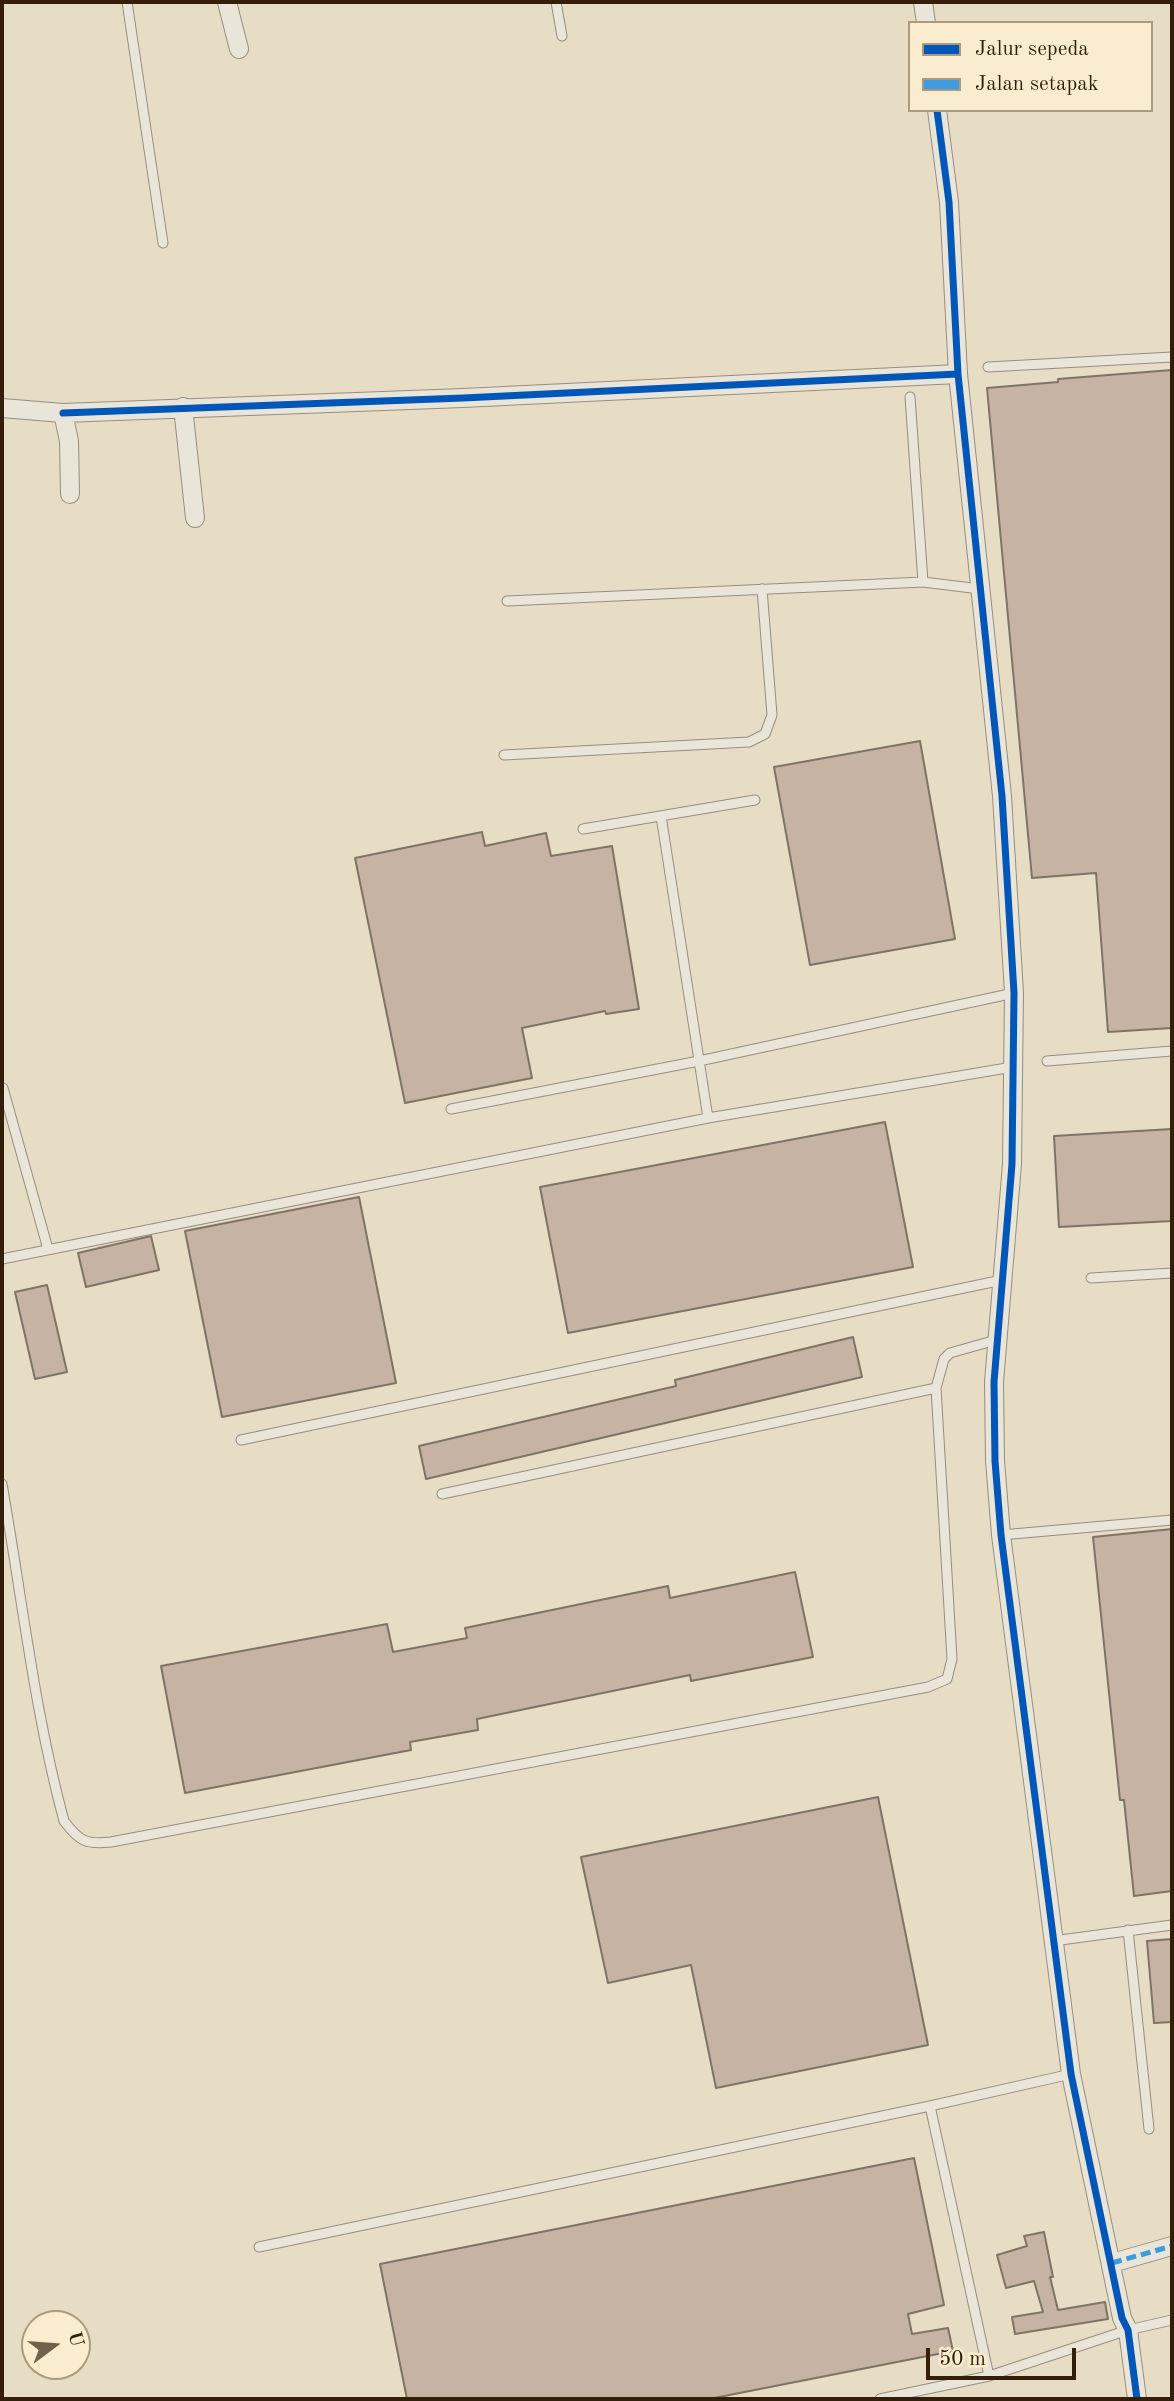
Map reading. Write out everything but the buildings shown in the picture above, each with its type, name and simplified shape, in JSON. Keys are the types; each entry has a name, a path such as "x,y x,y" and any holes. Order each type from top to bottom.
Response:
{"street":[{"path":"227,2 239,48"},
{"path":"923,2 926,21"},
{"path":"937,112 949,202 958,374 1002,796 1014,993 1012,1164 994,1382 1001,1535 1071,2074 1122,2318 1128,2330 1137,2399"},
{"path":"2,408 63,413 958,374"},
{"path":"183,407 195,518"},
{"path":"63,413 69,441 70,494"},
{"path":"1112,2263 1172,2245"}],"lane":[{"path":"127,2 163,243"},
{"path":"556,2 562,36"},
{"path":"988,367 1172,357"},
{"path":"910,397 923,582"},
{"path":"507,601 923,582 980,590"},
{"path":"504,755 749,742 765,734 772,715 762,589"},
{"path":"583,829 755,800"},
{"path":"661,816 708,1118"},
{"path":"451,1109 1014,993"},
{"path":"1047,1061 1172,1051"},
{"path":"2,1259 708,1118 1015,1066"},
{"path":"3,1088 48,1249"},
{"path":"1091,1278 1172,1273"},
{"path":"241,1440 1004,1280"},
{"path":"2,1484 32,1683 54,1785 64,1821 75,1836 93,1844 928,1687 947,1679 953,1659 936,1388 944,1359 950,1353 996,1340"},
{"path":"442,1494 936,1388"},
{"path":"1001,1535 1172,1520"},
{"path":"1053,1941 1172,1925"},
{"path":"1128,1930 1149,2129"},
{"path":"259,2247 1071,2074"},
{"path":"930,2106 989,2376"},
{"path":"880,2399 989,2376 1128,2330 1172,2320"}],"marked path":[{"path":"1112,2263 1172,2246"}],"cycle path":[{"path":"937,112 949,202 958,374 1002,796 1014,993 1012,1164 994,1382 995,1461 1001,1535 1071,2074 1122,2318 1128,2330 1137,2399"},
{"path":"63,413 463,398 958,374"}]}
